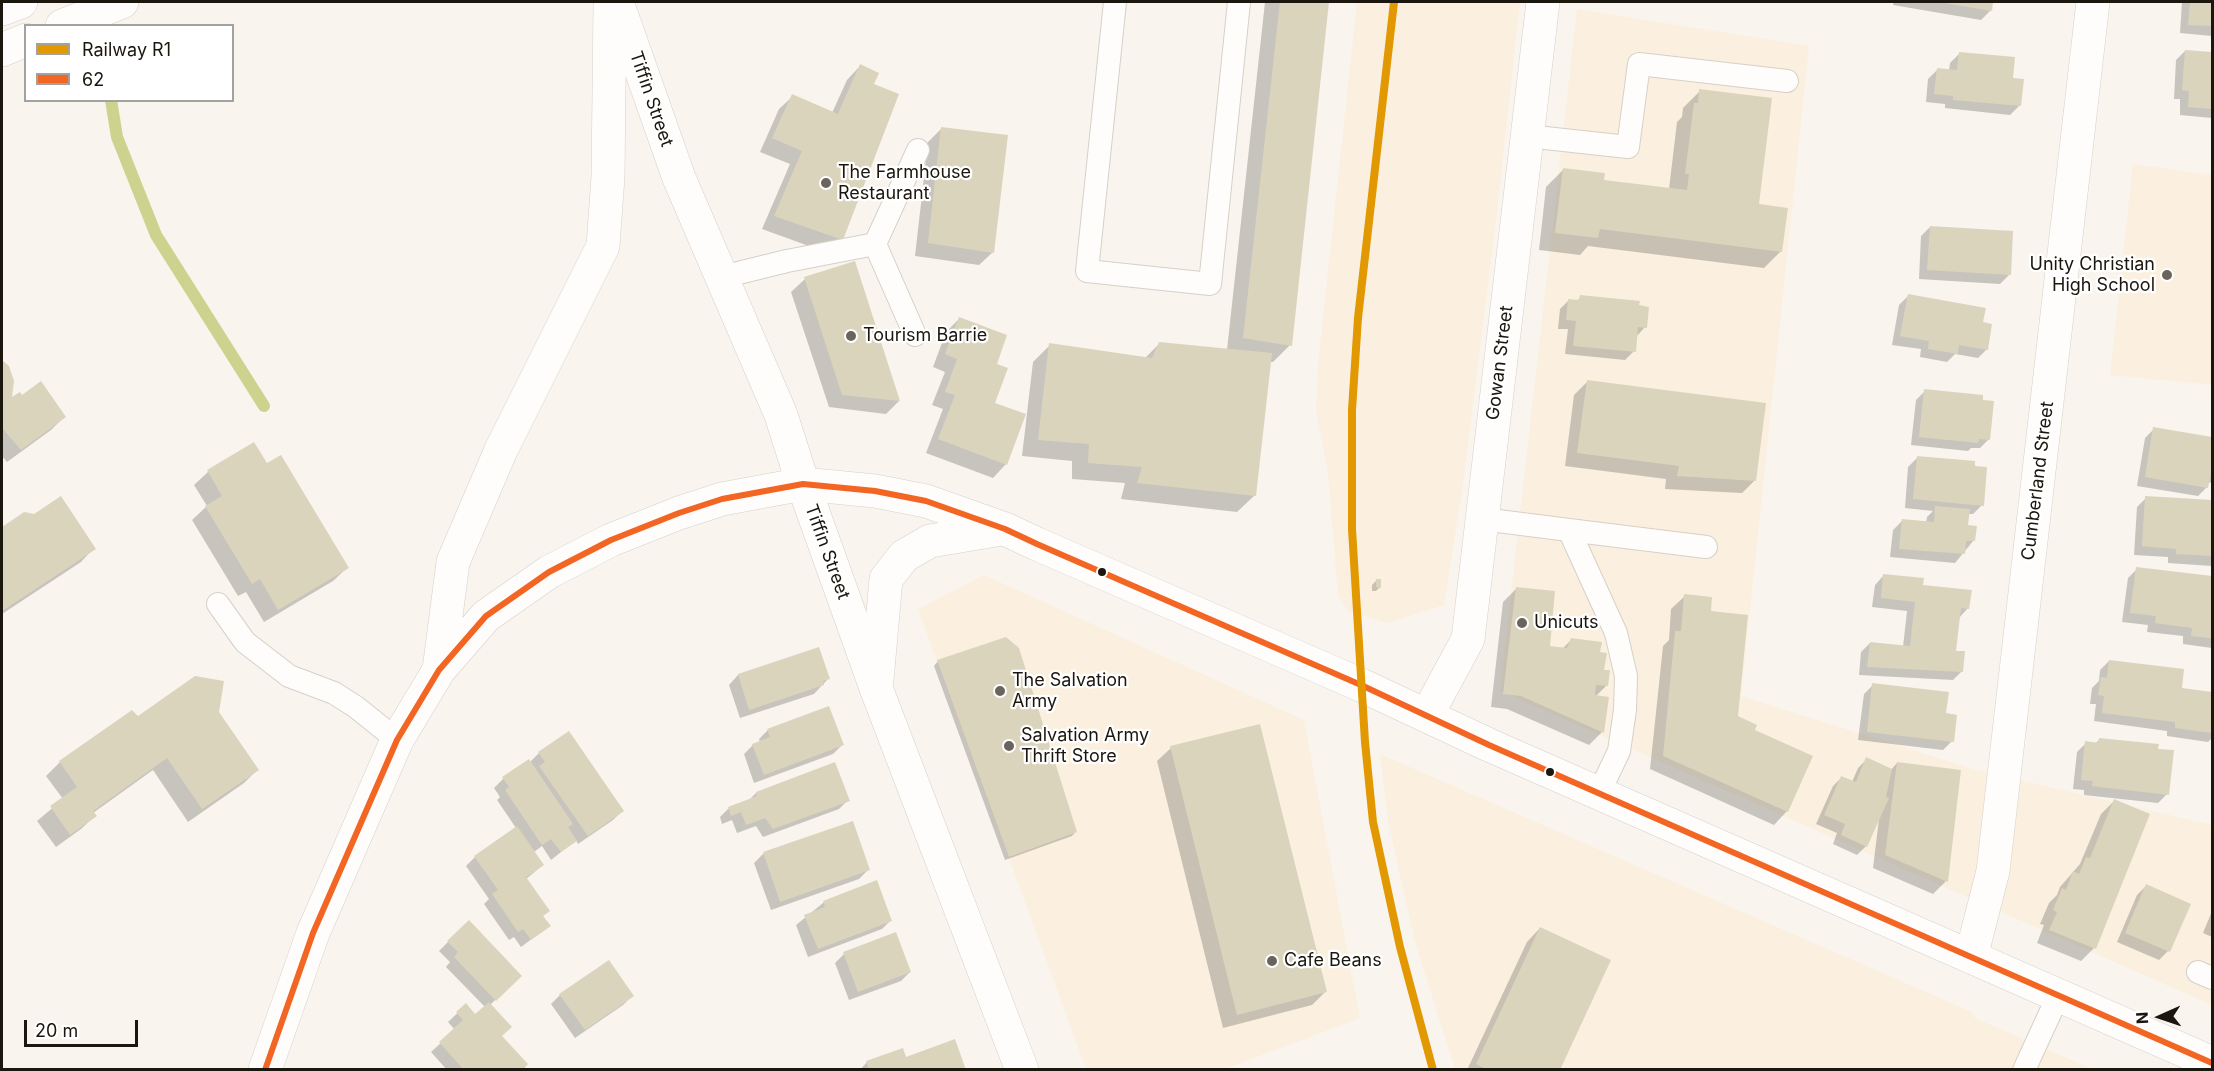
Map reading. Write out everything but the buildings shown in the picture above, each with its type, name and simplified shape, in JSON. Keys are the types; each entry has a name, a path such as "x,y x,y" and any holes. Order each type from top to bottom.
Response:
{"main road":[{"path":"2,9 21,2"},
{"path":"439,670 453,562 501,450 603,246 608,177 610,2"},
{"name":"Tiffin Street","path":"617,2 679,178 781,415 803,484 876,688 1022,1070"},
{"name":"Gowan Street","path":"1427,715 1468,639 1543,2"},
{"name":"Cumberland Street","path":"1971,957 1993,871 2093,2"},
{"path":"67,24 108,7"},
{"path":"2,50 24,41"},
{"path":"265,1070 314,933 397,740 439,670 486,616 549,572 611,540 722,499 803,484 875,492 926,501 1005,528 1036,544 1202,615 2212,1063"},
{"path":"876,688 886,579 904,556 930,542 1005,528"}],"lane":[{"path":"1115,2 1087,271 1210,284 1239,2"},
{"path":"1527,136 1628,147 1640,64 1787,81"},
{"path":"915,335 875,244 918,150"},
{"path":"722,277 787,261 875,244"},
{"path":"1482,519 1706,547"},
{"path":"1569,530 1616,633 1626,676 1625,710 1619,750 1599,793"},
{"path":"218,604 245,642 289,676 334,693 357,707 397,740"},
{"path":"2024,1070 2058,996"}],"shaded area":[{"path":"1357,2 1520,2 1496,221 1463,484 1444,605 1388,623 1349,612 1338,596 1328,473 1316,410 1318,364"},
{"path":"1577,9 1809,46 1741,696 1973,769 2212,825 2212,1005 1500,691"},
{"name":"Unity Christian High School","path":"2133,164 2212,175 2212,385 2110,375"},
{"path":"984,575 1304,720 1360,1018 1224,1069 1086,1069 918,609"},
{"path":"1380,754 1972,1012 1975,1018 2092,1069 1455,1069 1414,939 1388,821"}],"waterway":[{"path":"111,102 117,137 156,235 264,406"}],"rail line":[{"name":"R1","path":"1394,2 1358,318 1352,410 1352,529 1365,742 1373,822 1400,947 1433,1070"}],"transit line":[{"name":"62","path":"265,1070 313,933 397,740 439,670 486,616 549,572 611,540 722,499 803,484 875,491 926,501 1005,529 2212,1063"}],"place":[{"name":"The Farmhouse Restaurant","path":"826,183"},
{"name":"Unity Christian High School","path":"2167,275"},
{"name":"Tourism Barrie","path":"851,336"},
{"name":"Unicuts","path":"1522,623"},
{"name":"The Salvation Army","path":"1000,691"},
{"name":"Salvation Army Thrift Store","path":"1009,746"},
{"name":"Cafe Beans","path":"1272,961"}]}
